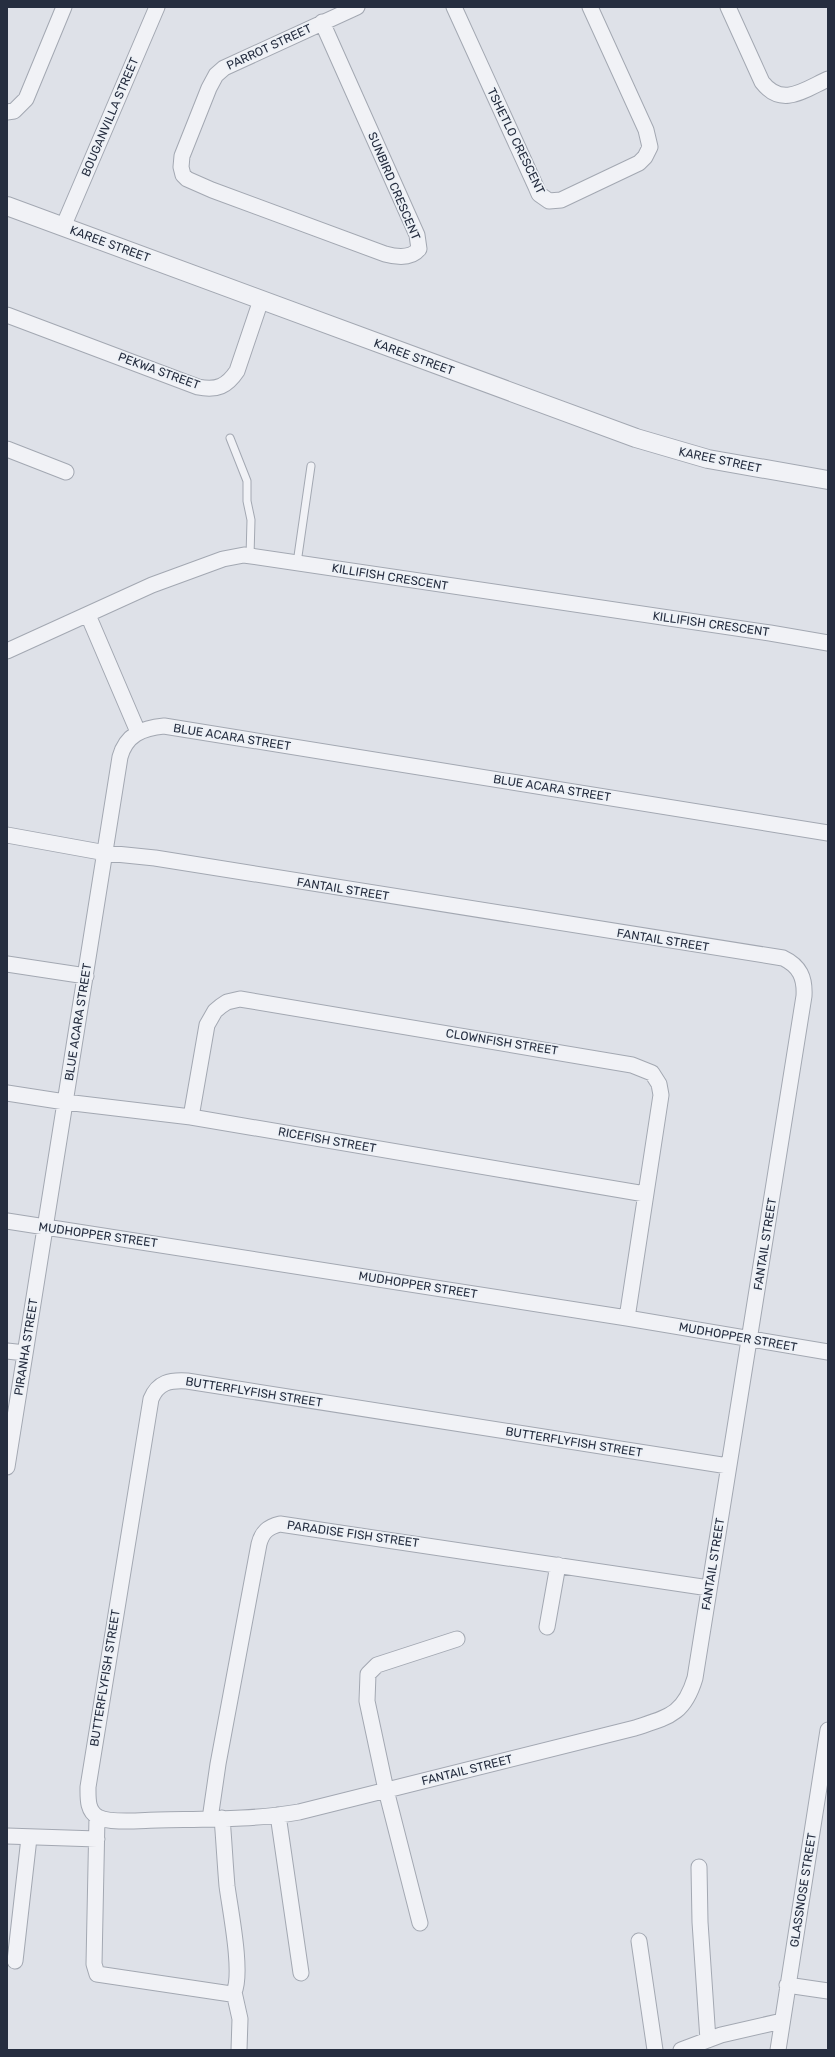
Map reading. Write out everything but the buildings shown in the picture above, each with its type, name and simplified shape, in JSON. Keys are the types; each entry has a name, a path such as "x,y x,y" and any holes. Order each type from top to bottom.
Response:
{"street":[{"path":"7,112 14,111 26,99 64,7"},
{"name":"BOUGANVILLA STREET","path":"63,227 158,7"},
{"name":"PARROT STREET","path":"183,175 182,156 209,88 220,71 322,22 357,7"},
{"name":"TSHETLO CRESCENT","path":"454,7 539,194 549,201 560,200 639,163 645,157 650,147 646,130 590,7"},
{"path":"728,7 762,82 771,92 777,96 792,95 828,79"},
{"name":"SUNBIRD CRESCENT","path":"183,175 191,182 384,254 402,256 415,253 419,249 417,235 322,22"},
{"name":"KAREE STREET","path":"7,206 636,438 708,459 828,480"},
{"name":"PEKWA STREET","path":"7,315 198,386 219,388 226,384 237,371 261,300"},
{"path":"7,450 66,472"},
{"name":"KILLIFISH CRESCENT","path":"7,651 152,585 227,558 250,556 770,633 828,643"},
{"path":"88,615 138,732"},
{"name":"BLUE ACARA STREET","path":"46,1228 122,751 129,739 138,732 164,726 827,829"},
{"name":"FANTAIL STREET","path":"7,835 106,853 156,858 783,958 792,963 800,971 804,996 695,1678 687,1700 672,1713 634,1728 386,1790 278,1815 216,1819 103,1820 93,1812"},
{"path":"7,964 86,976"},
{"name":"CLOWNFISH STREET","path":"190,1117 207,1025 215,1011 227,1002 233,1000 247,1000 562,1052 632,1065 648,1070 657,1080 661,1095 627,1318"},
{"name":"RICEFISH STREET","path":"7,1092 65,1102 190,1117 645,1194"},
{"name":"MUDHOPPER STREET","path":"7,1221 627,1318 828,1352"},
{"name":"PIRANHA STREET","path":"7,1467 46,1228"},
{"path":"7,1350 25,1353"},
{"name":"BUTTERFLYFISH STREET","path":"234,1992 226,1993 97,1974 94,1964 97,1839 88,1787 146,1428 154,1390 163,1383 174,1380 187,1381 728,1466"},
{"name":"PARADISE FISH STREET","path":"234,1992 236,1988 237,1966 216,1819 218,1764 256,1556 261,1535 266,1530 280,1524 709,1588"},
{"path":"547,1627 558,1565"},
{"path":"420,1923 386,1790 367,1701 368,1674 377,1665 457,1639"},
{"name":"GLASSNOSE STREET","path":"778,2050 828,1730"},
{"path":"278,1815 302,1973"},
{"path":"7,1836 29,1838 97,1839"},
{"path":"15,1961 29,1838"},
{"path":"699,1867 700,1922 708,2040"},
{"path":"639,1941 655,2050"},
{"path":"787,1985 828,1990"},
{"path":"234,1992 240,2019 239,2050"},
{"path":"681,2050 708,2040 782,2021"}],"lane":[{"path":"230,438 247,481 247,501 251,520 250,556"},
{"path":"296,563 311,466"}]}
